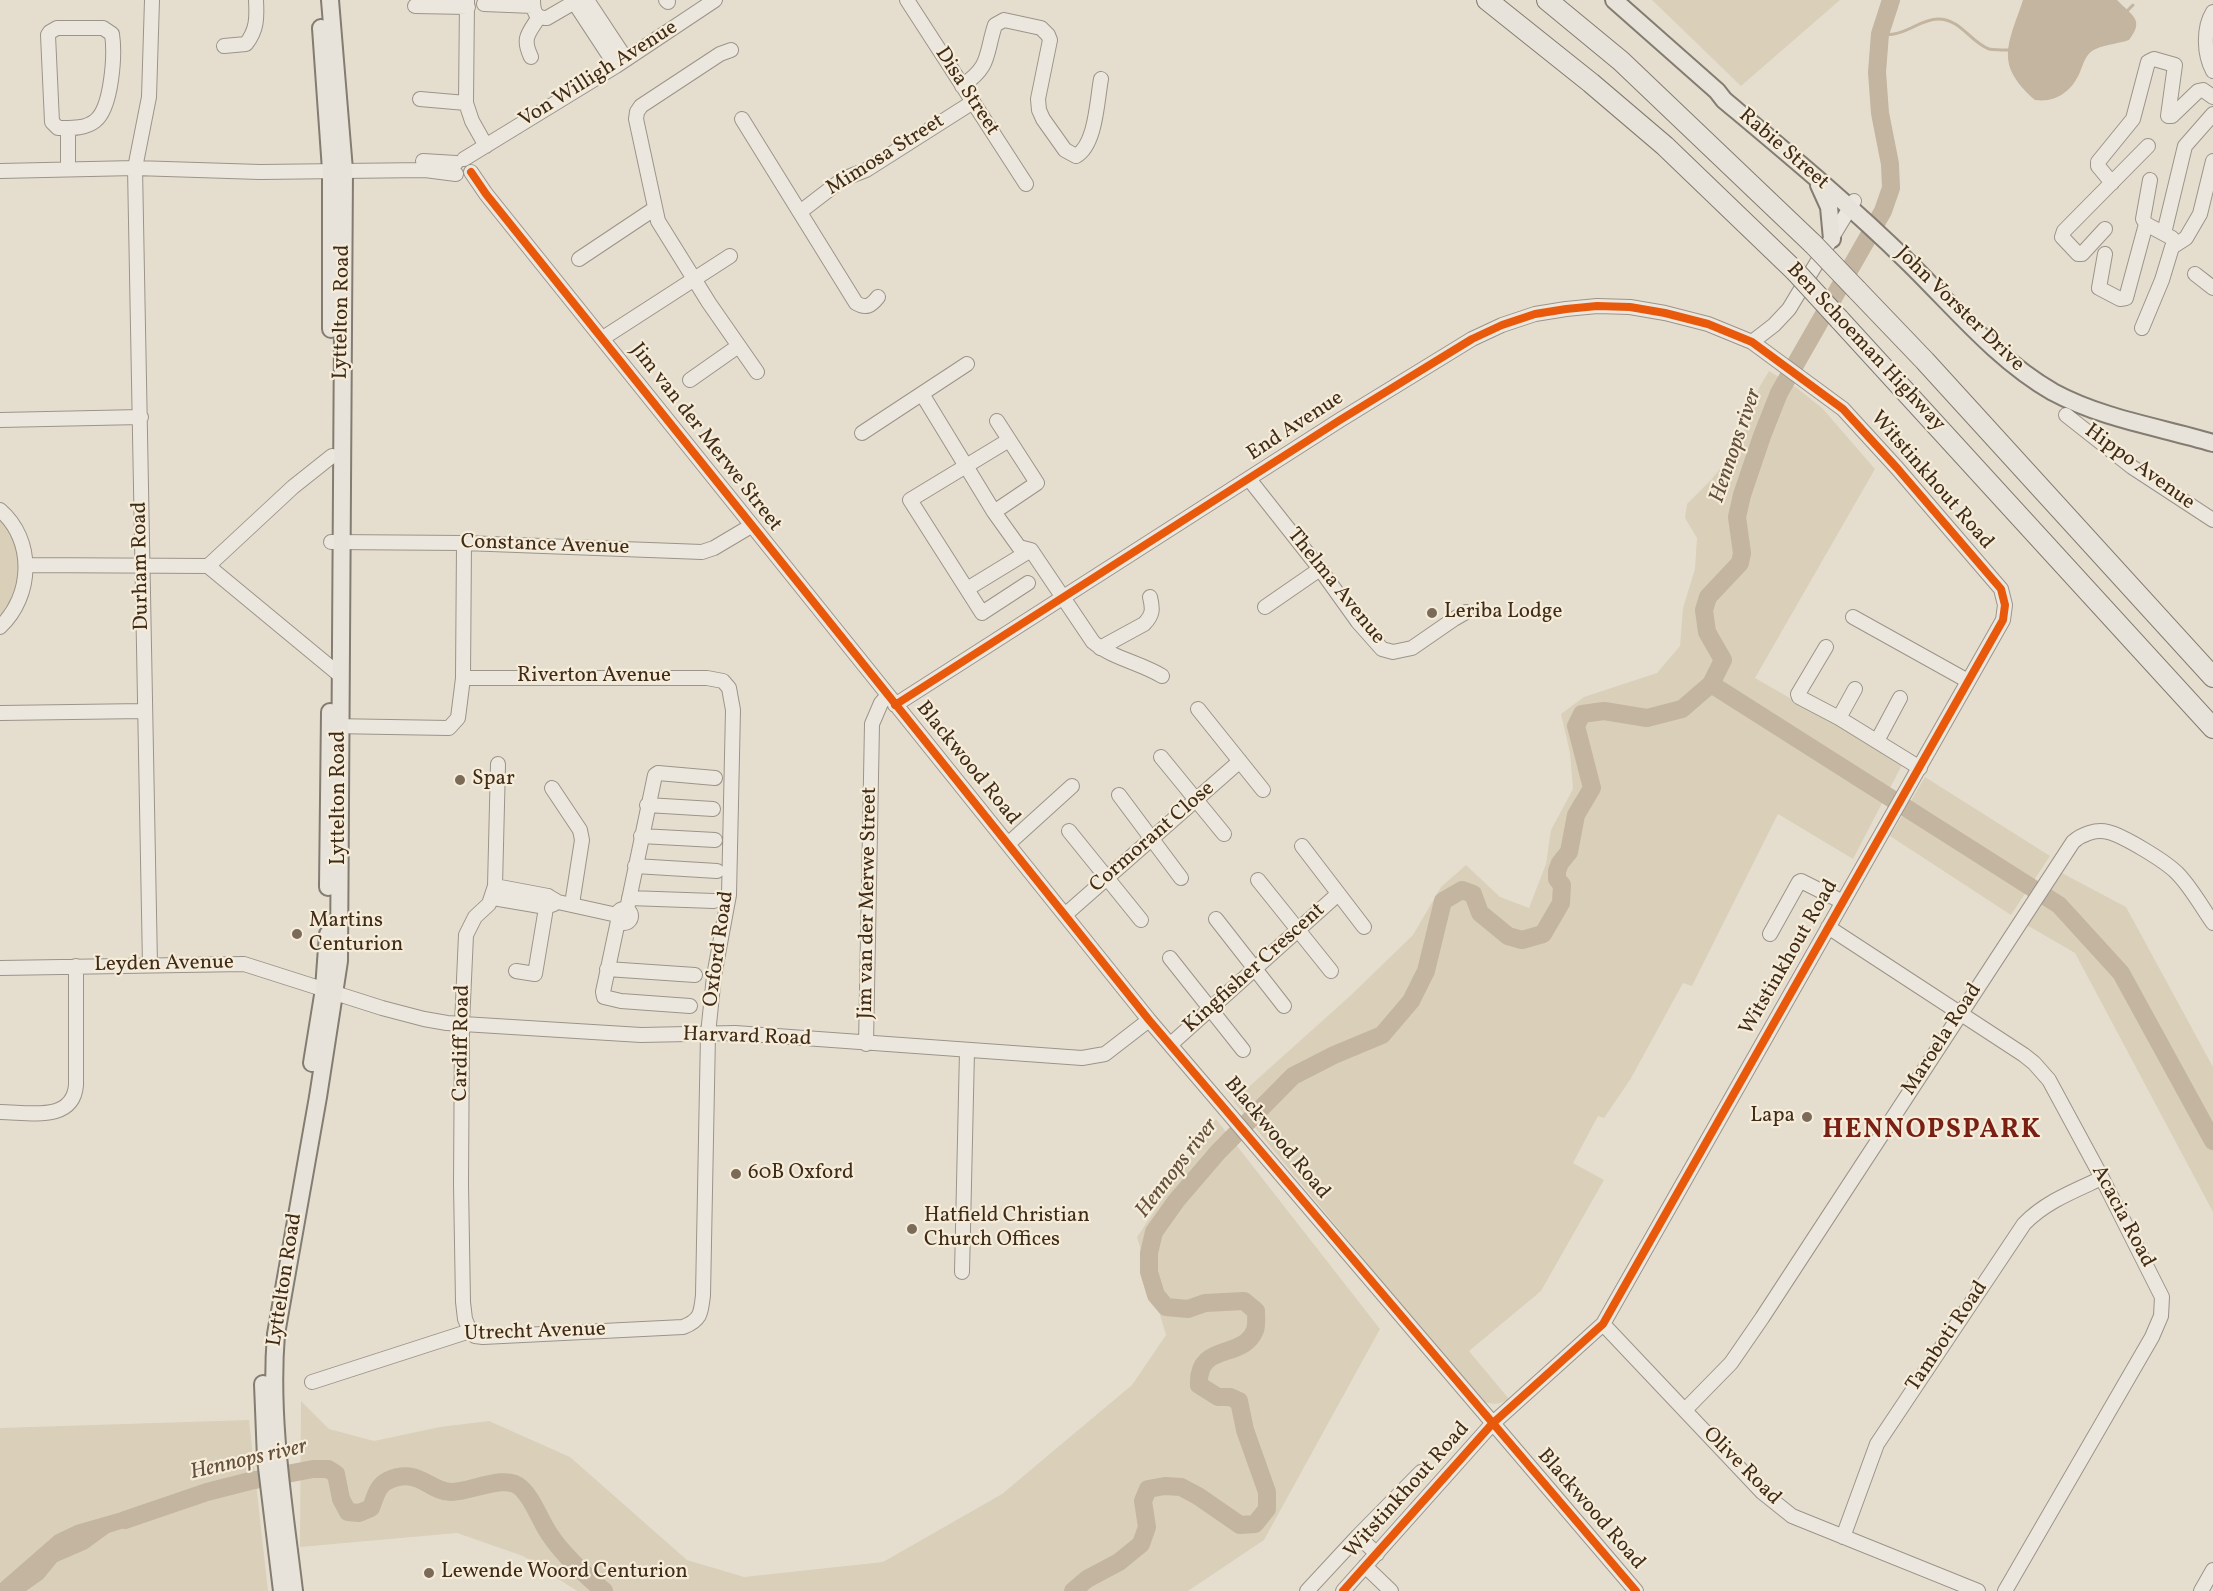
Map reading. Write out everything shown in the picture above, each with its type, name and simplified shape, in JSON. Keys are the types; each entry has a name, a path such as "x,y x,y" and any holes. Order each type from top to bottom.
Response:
{"highway":[{"name":"Ben Schoeman Highway","path":"1487,0 1592,83 1665,146 1795,271 2213,728"},
{"name":"Ben Schoeman Highway","path":"1547,0 1621,61 1812,244 1925,361 2213,677"}],"main road":[{"name":"Lyttelton Road","path":"320,0 337,166 332,456 336,542"},
{"name":"Lyttelton Road","path":"294,1591 262,1409 266,1339 330,991 328,952 336,671 337,166 330,0"},
{"name":"Rabie Street","path":"1614,0 1812,176 1857,209"},
{"name":"Rabie Street","path":"1717,91 1727,96 1796,149 1857,209"},
{"path":"1812,176 1823,190 1828,202 1832,238"},
{"name":"John Vorster Drive","path":"1857,209 1887,235 2019,364 2037,377 2057,389 2098,407 2213,437"},
{"name":"John Vorster Drive","path":"1887,235 2000,353 2034,381 2097,412 2213,443"},
{"name":"Lyttelton Road","path":"278,1507 282,1591"}],"street":[{"name":"Durham Road","path":"150,965 135,168 149,97 152,0"},
{"path":"224,46 246,44 255,33 256,0"},
{"name":"Von Willigh Avenue","path":"464,168 484,147 621,63 715,0"},
{"name":"Disa Street","path":"907,0 1026,184"},
{"path":"484,4 535,8 547,18 580,1 621,63"},
{"path":"415,6 467,3 466,103 484,147"},
{"path":"531,57 527,47 527,35 535,8"},
{"path":"2213,12 2208,26 2206,44 2208,61 2213,71"},
{"path":"962,86 976,76 983,67 995,26 999,22 1010,21 1041,28 1050,40 1038,99 1039,110 1065,150 1076,156 1085,148 1092,134 1101,79"},
{"path":"57,28 103,28 112,34 114,43 104,109 98,119 88,125 68,128 58,128 51,118 48,35 57,28"},
{"path":"731,50 720,54 648,101 636,112 637,128 649,176 654,209 663,230 737,347 757,372"},
{"path":"2112,183 2098,166 2098,162 2133,119 2148,62 2154,59 2175,65 2168,116 2172,116 2198,91 2203,90 2213,97"},
{"path":"420,99 466,103"},
{"name":"Mimosa Street","path":"801,212 843,180 866,170 973,102"},
{"path":"2164,234 2185,146 2213,114"},
{"path":"742,119 856,303 867,307 878,297"},
{"path":"68,128 68,168"},
{"path":"2105,229 2082,254 2079,254 2062,237 2064,231 2148,146"},
{"path":"2142,328 2162,280 2172,247 2186,238 2200,214 2213,161"},
{"path":"0,171 135,168 260,172 337,166 425,170 464,168"},
{"name":"Jim van der Merwe Street","path":"464,168 603,338 891,700 881,703 872,724 866,1044"},
{"path":"2150,180 2142,216 2146,224 2179,242"},
{"path":"579,258 654,209"},
{"path":"1752,342 1774,325 1789,309 1832,238 1857,209"},
{"path":"2105,254 2099,288 2124,299 2128,296 2146,224"},
{"path":"603,338 730,256"},
{"path":"2195,274 2213,288"},
{"name":"End Avenue","path":"891,700 1063,599 1400,382 1472,339 1502,325 1535,314 1597,306 1630,307 1708,324 1752,342"},
{"name":"Witstinkhout Road","path":"1343,1591 1492,1424 1603,1324 2004,620 2006,605 2001,589 1854,421 1802,377 1752,342"},
{"path":"690,380 737,347"},
{"path":"862,433 968,364"},
{"path":"922,394 1018,547 1031,550 1093,642 1100,648 1149,668 1162,676"},
{"name":"Hippo Avenue","path":"2066,415 2132,467 2213,520"},
{"path":"0,420 141,417"},
{"path":"994,512 1037,483 997,421"},
{"path":"1009,440 910,500 982,613 1028,583"},
{"path":"208,566 293,488 332,456"},
{"name":"Thelma Avenue","path":"1249,479 1320,569 1358,622 1382,649 1403,651 1412,648 1466,612"},
{"path":"0,510 15,526 23,544 26,566 21,597 0,627"},
{"name":"Constance Avenue","path":"336,542 464,543 702,552 714,548 752,526"},
{"path":"335,726 449,728 458,718 463,678 464,543"},
{"path":"967,589 1031,550"},
{"path":"26,566 208,566 336,671"},
{"path":"1265,607 1320,569"},
{"path":"1100,648 1150,619 1153,606 1150,597"},
{"path":"1853,617 1968,681"},
{"path":"1826,647 1798,694 1799,697 1839,718 1919,769"},
{"name":"Riverton Avenue","path":"463,678 687,677 723,681"},
{"name":"Oxford Road","path":"693,1323 699,1317 703,1295 708,1034 714,976 727,910 730,877 733,710 729,688 723,681"},
{"path":"1839,718 1855,689"},
{"path":"1877,741 1900,698"},
{"name":"Blackwood Road","path":"891,700 1066,914 1149,1020 1259,1146 1492,1424 1636,1591"},
{"path":"1198,709 1263,790"},
{"path":"0,713 144,711"},
{"path":"1161,757 1224,834"},
{"name":"Cormorant Close","path":"1066,914 1240,761"},
{"path":"498,764 494,892 623,911 714,901"},
{"path":"690,1006 606,999 603,992 635,866 653,777 658,773 715,778"},
{"path":"1008,844 1072,786"},
{"path":"516,971 542,976 556,902 582,840 580,830 552,788"},
{"path":"1119,795 1181,878"},
{"path":"647,805 713,809"},
{"path":"1069,831 1141,920"},
{"name":"Maroela Road","path":"1685,1410 1731,1363 1756,1327 2036,896 2077,838 2091,832 2108,832 2157,858 2176,872 2213,922"},
{"path":"641,836 715,840"},
{"path":"1302,846 1364,927"},
{"path":"635,866 717,871"},
{"path":"1258,880 1331,971"},
{"path":"1770,934 1801,881 1843,902"},
{"name":"Cardiff Road","path":"470,1331 465,1319 462,1243 462,1024 466,935 470,925 494,892"},
{"name":"Kingfisher Crescent","path":"1172,1044 1338,894"},
{"path":"1216,919 1284,1006"},
{"name":"Acacia Road","path":"1828,927 2024,1055 2042,1071 2102,1178 2159,1287 2163,1302 2162,1316 2152,1337 2005,1591"},
{"path":"1170,958 1243,1050"},
{"name":"Leyden Avenue","path":"0,968 244,964 330,991"},
{"path":"0,1112 54,1113 65,1109 72,1101 75,1093 76,966"},
{"path":"607,969 695,975"},
{"name":"Harvard Road","path":"330,991 424,1019 462,1024 641,1035 735,1033 866,1044 1094,1058 1112,1049 1149,1020"},
{"path":"962,1272 967,1051"},
{"name":"Tamboti Road","path":"1843,1537 1877,1444 2024,1224 2049,1204 2102,1178"},
{"name":"Utrecht Avenue","path":"312,1383 470,1331 475,1336 483,1337 683,1327 693,1323"},
{"name":"Olive Road","path":"1603,1324 1762,1492 1779,1507 1792,1516 1978,1591"},
{"path":"1308,1591 1421,1472"},
{"path":"1358,1536 1377,1554"},
{"path":"1365,1566 1390,1591"},
{"path":"2201,1591 2213,1570"}],"shaded area":[{"path":"1652,0 1840,0 1741,86"},
{"path":"2023,0 2117,0 2135,18 2136,27 2129,40 2092,51 2084,61 2077,79 2068,90 2050,100 2035,100 2014,76 2009,64 2009,42"},
{"path":"1769,371 1797,388 1823,409 1875,469 1755,678 1903,763 1853,859 1778,814 1692,986 1683,983 1630,1080 1604,1118 1598,1116 1573,1163 1604,1180 1541,1291 1469,1351 1509,1399 1492,1404 1485,1402 1451,1365 1233,1101 1350,996 1413,935 1441,887 1466,865 1500,897 1529,908 1546,864 1551,830 1573,789 1570,753 1561,714 1584,697 1657,673 1680,646 1683,608 1695,569 1697,538 1685,518 1687,504 1711,480 1738,446 1760,386"},
{"path":"0,516 18,546 20,583 0,621"},
{"path":"1925,777 2050,856 2011,915 1890,836"},
{"path":"2060,872 2126,907 2213,1067 2213,1212 2075,953 2025,924"},
{"path":"1216,1119 1380,1329 1264,1540 1188,1591 577,1591 523,1556 457,1533 300,1547 301,1401 329,1429 374,1441 440,1427 489,1421 570,1457 687,1560 744,1577 883,1562 1002,1494 1132,1385 1166,1335 1137,1237"},
{"path":"249,1420 268,1591 0,1591 0,1428"},
{"path":"139,1507 149,1514 148,1520 109,1533 87,1549 57,1562 43,1579 26,1591 0,1591 0,1583 55,1535 76,1525"}],"waterway":[{"name":"Hennops river","path":"1073,1591 1087,1579 1119,1562 1141,1544 1147,1527 1143,1501 1148,1489 1165,1486 1181,1487 1240,1525 1255,1524 1267,1509 1267,1492 1245,1430 1239,1401 1230,1397 1218,1397 1199,1385 1200,1371 1205,1362 1249,1339 1256,1328 1256,1311 1244,1301 1205,1303 1188,1309 1166,1307 1156,1295 1149,1272 1149,1253 1154,1232 1176,1201 1218,1152 1293,1076 1334,1055 1382,1035 1411,1001 1426,971 1443,901 1462,890 1473,894 1480,913 1508,936 1522,940 1543,934 1561,903 1562,885 1557,879 1557,871 1569,852 1576,815 1592,788 1576,726 1582,714 1604,711 1647,718 1682,709 1711,684 1723,660 1707,632 1704,610 1708,597 1740,563 1742,553 1737,517 1762,436 1779,393 1883,211 1891,188 1890,164 1880,113 1877,72 1880,34 1891,0"},
{"path":"2128,10 2133,5"},
{"path":"1880,34 1900,33 1926,21 1938,19 1953,23 1982,46 1989,49 2008,50"},
{"path":"1711,684 2059,905 2121,973 2213,1141"},
{"name":"Hennops river","path":"125,1520 207,1492 313,1469 328,1469 336,1474 341,1499 348,1512 359,1513 371,1508 384,1483 398,1477 416,1478 443,1491 451,1492 507,1482 515,1484 526,1493 556,1543 575,1565 604,1591"}],"cycle path":[{"path":"471,172 486,194 1149,1020 1636,1591"},
{"path":"895,705 1340,420 1472,339 1502,325 1535,314 1566,309 1597,306 1630,307 1665,313 1708,324 1752,342 1843,409 2001,589 2005,605 2003,620 1603,1324 1492,1424 1343,1591"}],"place":[{"name":"Leriba Lodge","path":"1432,613"},
{"name":"Spar","path":"460,780"},
{"name":"Martins Centurion","path":"297,934"},
{"name":"Lapa","path":"1807,1117"},
{"name":"60B Oxford","path":"736,1174"},
{"name":"Hatfield Christian Church Offices","path":"912,1229"},
{"name":"Lewende Woord Centurion","path":"429,1573"}],"district":[{"name":"HENNOPSPARK","path":"1932,1132"}]}
